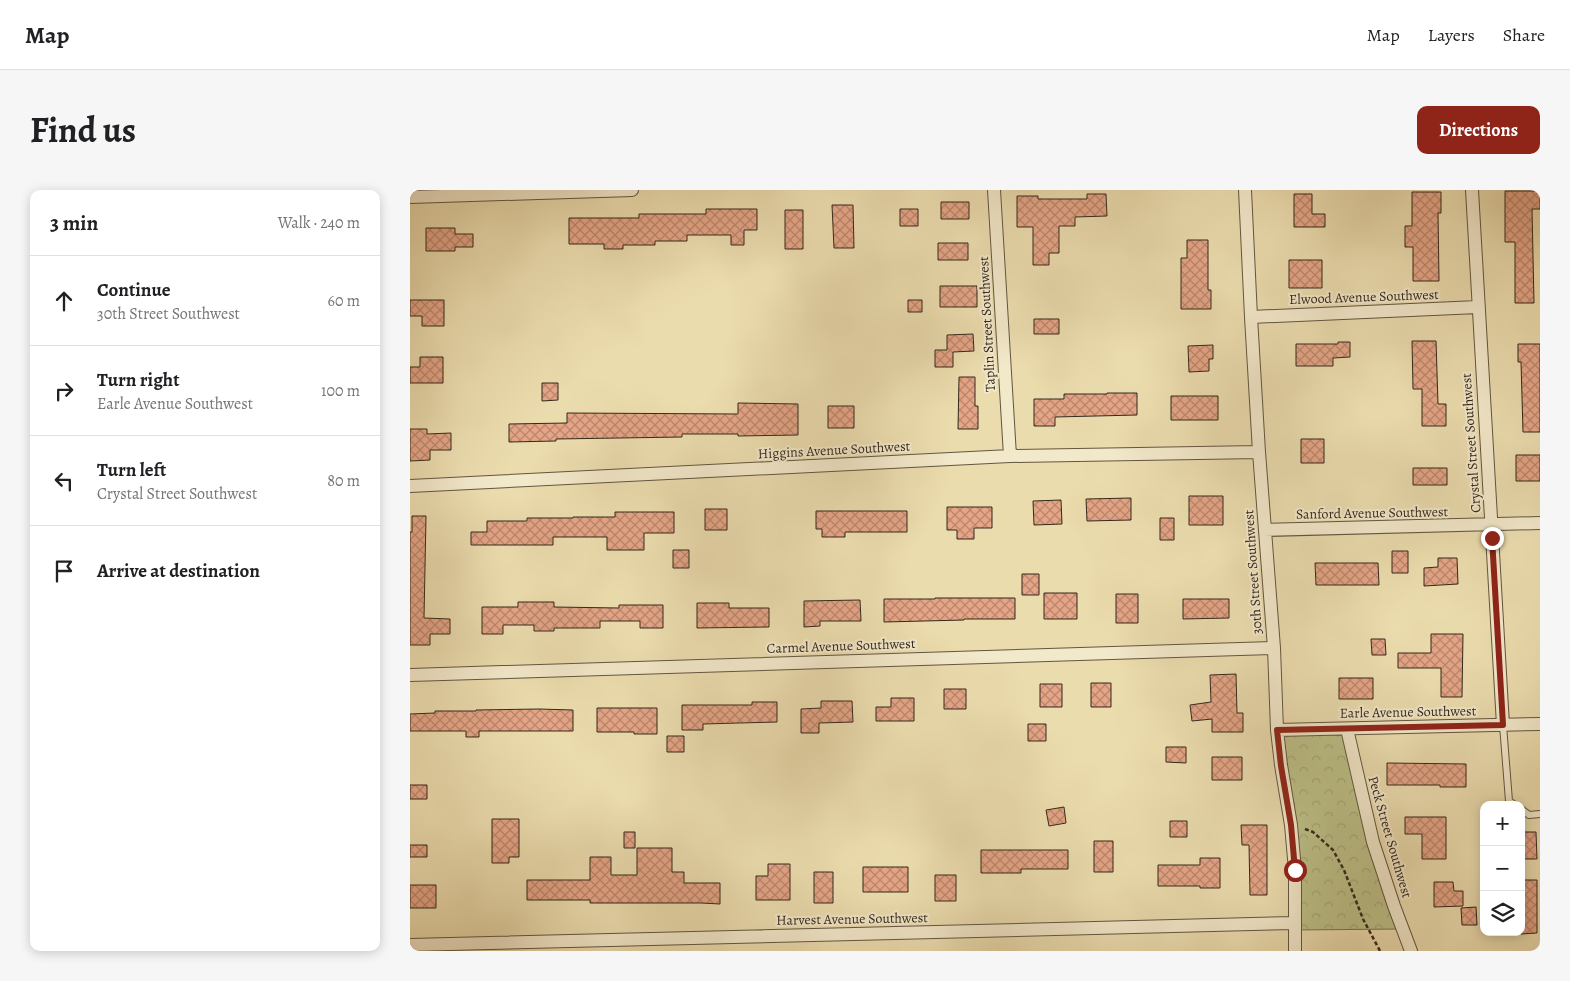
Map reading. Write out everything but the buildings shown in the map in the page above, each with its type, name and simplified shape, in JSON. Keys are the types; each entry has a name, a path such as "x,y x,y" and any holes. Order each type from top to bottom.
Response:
{"street":[{"path":"410,197 632,190"},
{"name":"Taplin Street Southwest","path":"994,190 1010,456"},
{"name":"30th Street Southwest","path":"1245,190 1259,452 1274,648 1277,730 1291,825 1295,870 1295,951"},
{"name":"Crystal Street Southwest","path":"1472,190 1503,725"},
{"name":"Elwood Avenue Southwest","path":"1251,317 1478,307"},
{"name":"Higgins Avenue Southwest","path":"410,486 1010,456 1259,452"},
{"name":"Sanford Avenue Southwest","path":"1265,530 1540,523"},
{"name":"Carmel Avenue Southwest","path":"410,675 1274,648"},
{"name":"Earle Avenue Southwest","path":"1277,730 1540,724"},
{"name":"Peck Street Southwest","path":"1347,728 1373,842 1411,951"},
{"name":"Harvest Avenue Southwest","path":"410,945 1295,923"}],"lane":[{"path":"1503,725 1509,801"},
{"path":"1525,812 1529,815 1540,814"}],"path":[{"path":"1291,825 1313,832 1333,850 1344,870 1363,919 1380,951"}],"green space":[{"path":"1347,729 1403,929 1295,930 1277,730"}],"route":[{"path":"1295,870 1291,825 1277,730 1503,725 1492,538"}]}
